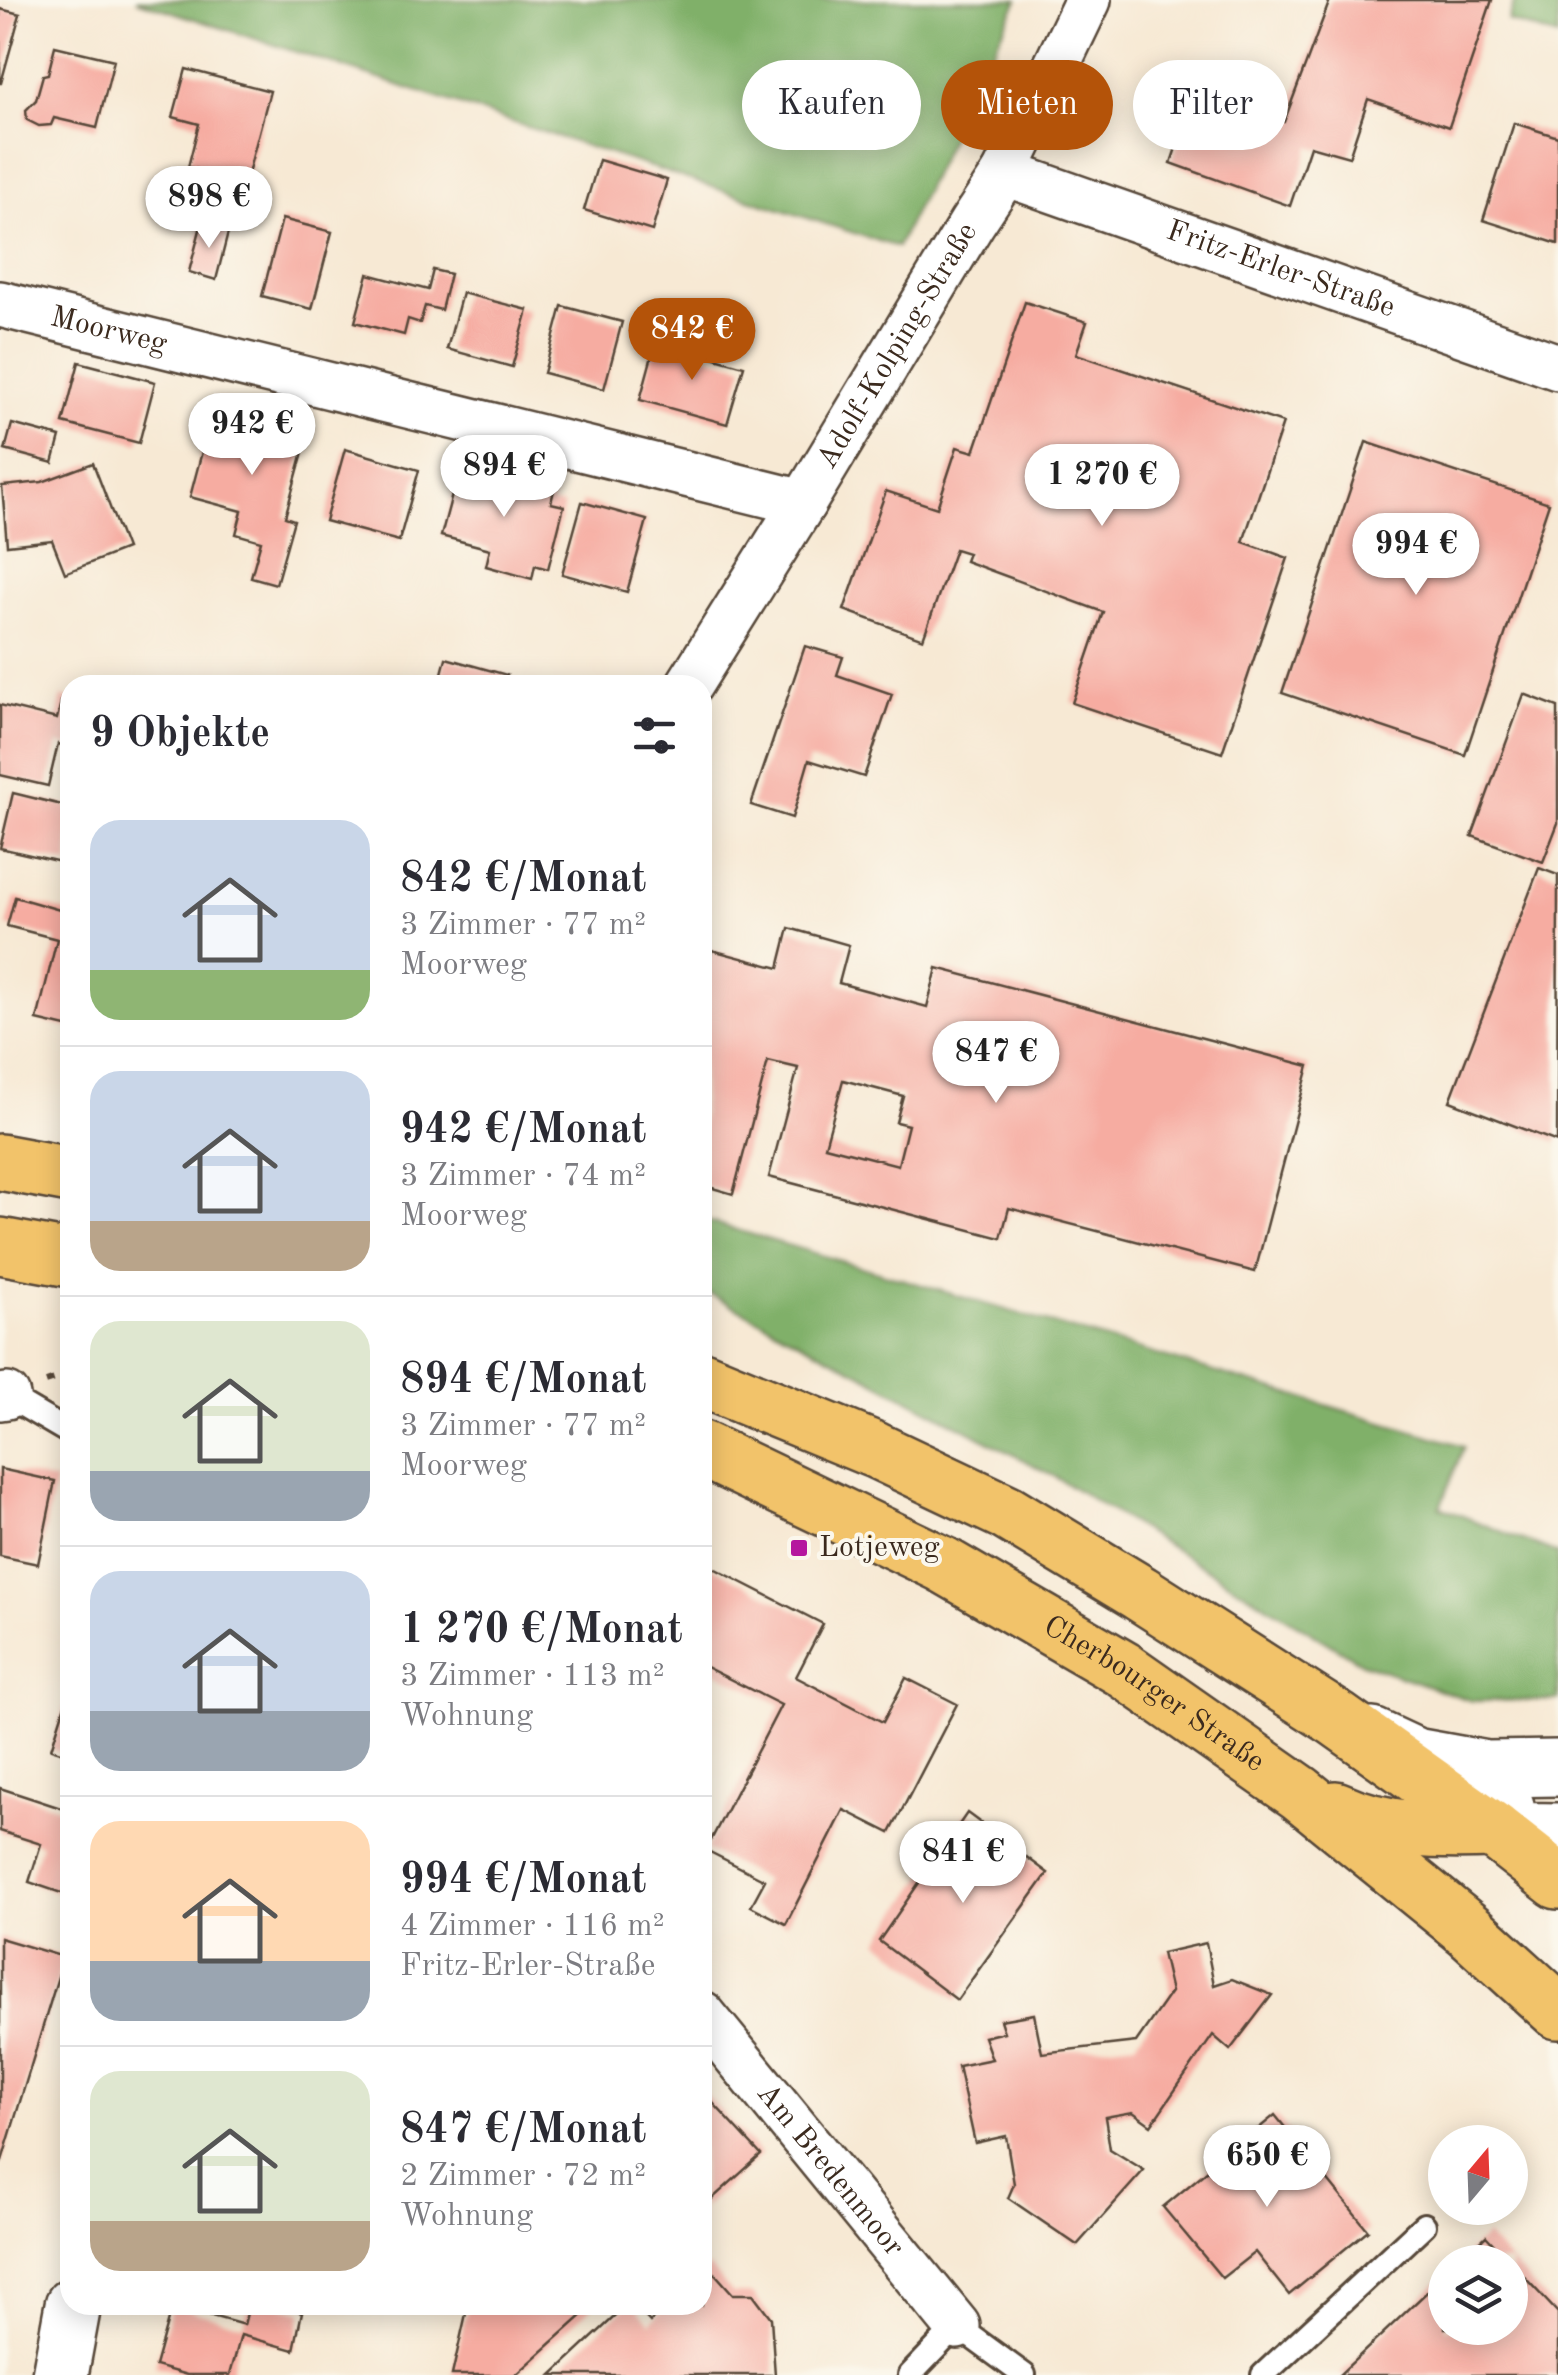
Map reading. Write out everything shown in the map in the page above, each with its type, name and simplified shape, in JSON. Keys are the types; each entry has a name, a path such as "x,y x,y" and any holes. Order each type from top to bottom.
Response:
{"main road":[{"path":"0,1162 60,1174"},
{"path":"0,1246 60,1257"},
{"path":"712,1383 875,1450 1006,1512 1337,1719 1558,1881"},
{"name":"Cherbourger Straße","path":"712,1453 942,1564 1124,1669 1300,1793 1470,1931 1558,2011"},
{"path":"1300,1793 1360,1821 1385,1826 1444,1832 1493,1830"},
{"path":"1470,1931 1467,1898 1474,1864 1493,1830"}],"street":[{"name":"Adolf-Kolping-Straße","path":"694,675 1005,172 1088,0"},
{"name":"Fritz-Erler-Straße","path":"1005,172 1558,367"},
{"name":"Moorweg","path":"0,304 803,503"},
{"path":"1337,1719 1415,1756 1487,1770 1554,1769"},
{"path":"1554,1769 1522,1789 1506,1805 1493,1830 1558,1831"},
{"name":"Am Bredenmoor","path":"712,2026 956,2326"},
{"path":"60,2375 71,2315"}],"lane":[{"path":"4,1396 60,1427"},
{"path":"1263,2375 1424,2225"},
{"path":"910,2375 956,2326 1024,2375"}],"green space":[{"path":"136,0 1018,0 989,60 941,60 941,150 945,150 897,247"},
{"path":"1515,0 1558,0 1558,37 1508,21"},
{"path":"712,1223 1464,1446 1440,1507 1558,1554 1558,1700 1472,1701 1362,1663 1052,1475 712,1295"}],"building":[{"path":"1330,0 1492,0 1449,127 1368,99 1349,157 1310,146 1290,206 1171,163 1175,150 1288,150 1288,111"},
{"path":"0,9 20,14 1,83 0,83"},
{"path":"55,46 114,60 97,128 54,118 51,125 39,126 27,120 26,110 36,100 43,75 48,74"},
{"path":"186,69 270,91 246,181 188,167 199,124 173,117"},
{"path":"1514,123 1558,137 1558,244 1483,220"},
{"path":"599,160 667,180 652,231 584,210"},
{"path":"282,219 332,232 312,309 262,296"},
{"path":"202,222 229,229 216,280 189,272"},
{"path":"433,270 450,274 441,310 425,306 420,323 408,319 404,335 355,322 368,274 428,290"},
{"path":"462,293 528,310 512,367 447,349"},
{"path":"1025,302 1087,322 1076,354 1283,423 1243,542 1288,558 1222,753 1072,703 1103,612 965,561 968,553 955,549 923,639 844,610 886,491 937,508 957,447 974,452"},
{"path":"562,306 622,322 604,389 544,373"},
{"path":"656,341 744,366 727,424 640,400"},
{"path":"79,362 155,382 139,443 63,423"},
{"path":"216,399 255,410 252,418 271,422 272,419 309,430 285,517 294,520 276,584 251,577 261,541 236,534 242,511 190,497"},
{"path":"12,424 60,437 53,463 5,450"},
{"path":"1366,442 1549,503 1465,755 1282,693"},
{"path":"345,449 419,470 399,541 325,521"},
{"path":"93,463 126,549 65,573 52,540 7,545 2,486 42,482"},
{"path":"460,465 554,490 551,503 564,506 548,569 535,565 532,579 486,566 490,549 441,536"},
{"path":"582,502 647,520 627,592 562,574"},
{"path":"805,646 843,657 837,675 892,694 864,777 809,760 792,818 751,805"},
{"path":"446,658 507,675 442,675"},
{"path":"1524,694 1558,707 1558,823 1543,862 1472,836"},
{"path":"0,705 57,719 60,706 60,744 48,786 0,775"},
{"path":"13,793 60,805 60,862 0,848"},
{"path":"1539,868 1558,875 1557,1142 1450,1101"},
{"path":"15,897 60,910 60,1026 37,1020 57,939 7,926"},
{"path":"789,928 849,945 839,983 927,1007 937,968 1309,1066 1255,1272 1009,1208 1001,1238 769,1177 798,1068 768,1061 733,1194 712,1188 712,950 779,968","holes":["843,1080 903,1096 896,1122 908,1125 898,1165 825,1146"]},
{"path":"0,1469 55,1481 38,1564 0,1556"},
{"path":"712,1567 823,1624 796,1677 883,1722 906,1678 957,1704 890,1833 844,1810 786,1924 751,1906 765,1880 712,1853 712,1838 781,1705 712,1670"},
{"path":"60,1720 60,1752 51,1749"},
{"path":"0,1788 60,1808 60,1893 29,1882 41,1844 0,1831"},
{"path":"967,1813 1048,1873 957,2000 879,1941"},
{"path":"0,1938 60,1956 60,1970 0,2164"},
{"path":"1206,1943 1214,1985 1232,1979 1272,1995 1230,2050 1213,2035 1151,2125 1133,2112 1105,2117 1110,2149 1144,2170 1077,2245 1008,2198 1014,2184 1006,2136 975,2143 958,2066 992,2059 984,2037 1004,2032 1000,2020 1034,2014 1042,2053 1136,2042 1171,1992 1162,1953"},
{"path":"712,2102 761,2155 712,2199"},
{"path":"1275,2115 1368,2230 1289,2295 1255,2252 1222,2278 1163,2207"},
{"path":"1486,2236 1494,2245 1476,2245"},
{"path":"712,2270 733,2294 753,2294 771,2318 775,2375 552,2375 616,2315 643,2315 650,2322 657,2315 712,2315"},
{"path":"1528,2281 1558,2313 1558,2375 1339,2375 1428,2291 1428,2345 1528,2345"},
{"path":"169,2315 208,2315 244,2325 246,2315 301,2315 294,2350 241,2335 230,2375 187,2375 155,2366"},
{"path":"466,2315 583,2315 516,2375 452,2375"}],"place":[{"name":"Lotjeweg","path":"799,1548"}]}
